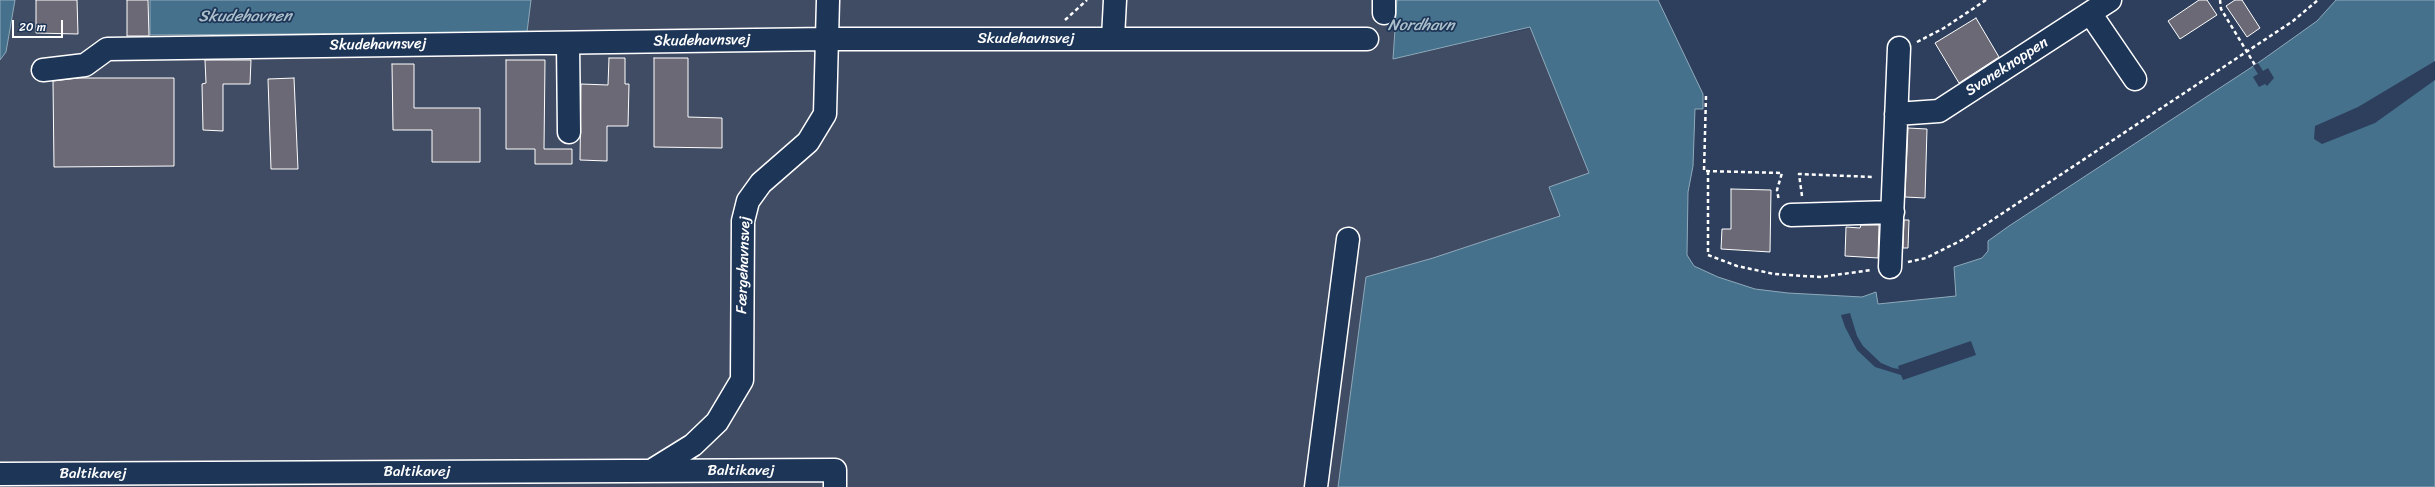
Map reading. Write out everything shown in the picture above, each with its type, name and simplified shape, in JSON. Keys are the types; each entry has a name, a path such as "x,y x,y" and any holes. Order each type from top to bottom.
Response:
{"street":[{"name":"Færgehavnsvej","path":"651,471 693,445 717,422 742,380 743,221 748,201 761,183 808,142 825,114 828,0"},
{"path":"1113,38 1114,0"},
{"name":"Svaneknoppen","path":"1896,114 1939,111 2110,0"},
{"path":"2090,13 2135,79"},
{"name":"Skudehavnsvej","path":"43,70 85,64 107,49 827,39 1367,39"},
{"path":"568,43 569,132"},
{"path":"1890,267 1899,48"},
{"path":"1791,215 1893,212"},
{"path":"1316,487 1348,239"},
{"name":"Baltikavej","path":"0,474 651,471 835,479"}],"path":[{"path":"1899,48 1944,28 1986,0"},
{"path":"2220,0 2221,9 2256,65"},
{"path":"1708,171 1708,255 1737,266 1774,274 1820,277 1890,267 1926,258 1962,240 2293,21 2318,0"},
{"path":"1706,96 1704,171 1782,173"},
{"path":"1799,174 1894,177"}],"shaded area":[{"path":"15,0 150,0 150,34 527,32 531,0 1397,0 1393,59 1658,0 1703,94 1703,109 1695,109 1693,166 1560,216 1433,258 1366,277 1338,487 0,487 0,60 6,52"}],"water":[{"path":"0,0 15,0 6,52 0,60"},
{"name":"Skudehavnen","path":"150,0 531,0 527,32 150,35"},
{"name":"Nordhavn","path":"1397,0 1658,0 1703,94 1703,109 1695,109 1693,166 1688,192 1687,255 1694,266 1718,277 1755,289 1788,293 1862,297 1876,292 1878,304 1956,296 1954,267 1982,258 1988,251 1988,241 2258,63 2317,21 2336,0 2435,0 2435,487 1338,487 1366,277 1433,258 1560,216 1549,187 1589,173 1530,27 1393,59"}],"pier":[{"path":"2435,61 2435,80 2375,123 2322,144 2314,139 2315,126 2358,107"},
{"path":"2258,63 2263,71 2268,68 2274,78 2267,86 2265,84 2259,87 2253,77 2258,74 2253,66"},
{"path":"1850,313 1857,336 1863,346 1881,363 1893,368 1899,369 1898,366 1971,341 1976,355 1903,380 1901,375 1875,367 1857,350 1845,327 1841,315"}],"building":[{"path":"36,0 77,0 78,34 36,33"},
{"path":"127,0 148,0 149,36 127,36"},
{"path":"2199,0 2207,0 2217,15 2180,39 2168,21"},
{"path":"2235,0 2242,0 2260,28 2247,37 2226,6"},
{"path":"1976,18 1999,57 1959,83 1935,43"},
{"path":"609,58 625,58 625,84 629,84 628,126 607,126 607,161 580,160 581,84 608,85"},
{"path":"654,58 688,58 688,117 722,118 722,148 654,147"},
{"path":"205,60 251,60 250,84 223,84 223,131 203,130 202,84 206,83"},
{"path":"506,60 545,60 544,149 572,149 572,164 535,164 535,149 506,149"},
{"path":"392,64 414,64 414,108 480,108 480,162 432,162 432,130 393,130"},
{"path":"78,78 174,78 174,166 54,167 53,81"},
{"path":"294,78 298,169 271,169 268,79"},
{"path":"1908,128 1927,129 1925,198 1905,197"},
{"path":"1731,189 1771,190 1770,252 1721,249 1722,229 1731,229"},
{"path":"1904,220 1909,220 1908,248 1903,248"},
{"path":"1861,225 1879,225 1878,258 1845,256 1846,227 1860,228"}]}
